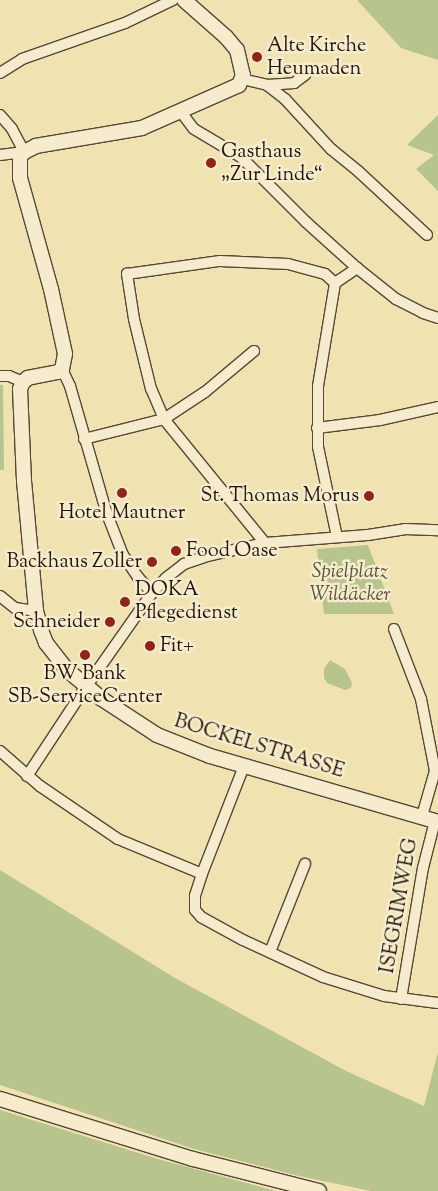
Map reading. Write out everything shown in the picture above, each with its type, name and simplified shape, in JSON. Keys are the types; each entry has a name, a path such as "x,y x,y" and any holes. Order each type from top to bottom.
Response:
{"street":[{"path":"0,73 22,59 125,23 173,0"},
{"path":"0,155 24,152 36,146 56,141 142,128 232,90 239,85 242,79 242,64 237,50 226,37 184,0"},
{"path":"242,79 267,85 294,83 305,75"},
{"path":"267,85 298,110 330,149 358,171 427,234"},
{"path":"181,112 194,129 241,157 306,222 357,268 396,299 438,318"},
{"path":"0,115 12,129 24,152 19,166 20,178 56,307 65,354 62,369 70,386 107,514 123,555 152,593"},
{"path":"265,542 164,419 149,380 134,318 127,274 220,262 288,264 325,274 335,283"},
{"path":"337,537 325,487 317,428 318,386 335,283 357,268"},
{"path":"84,439 164,419 205,392 254,351"},
{"path":"0,376 9,376 23,382 62,369"},
{"name":"BOCKELSTRASSE","path":"23,382 20,399 23,463 36,611 46,644 55,656 86,687 131,721 157,735 244,766 432,820"},
{"path":"317,428 380,420 438,407"},
{"path":"26,776 152,593 166,578 184,564 207,556 265,542 337,537 405,529 438,530"},
{"path":"0,596 15,608 36,611"},
{"name":"ISEGRIMWEG","path":"394,629 421,699 435,770 432,820 401,998"},
{"path":"0,751 26,776 118,839 202,874 244,766"},
{"path":"270,952 305,864"},
{"name":"ISEGRIMWEG","path":"202,874 194,896 195,910 201,917 324,977 365,992 438,1003"},
{"path":"0,1099 193,1159 319,1191"}],"green space":[{"path":"357,0 438,0 438,60 401,48"},
{"path":"438,115 438,191 416,169 434,155 407,145"},
{"path":"0,385 3,385 4,470 0,470"},
{"name":"Spielplatz Wildäcker","path":"368,545 394,614 324,614 317,549"},
{"path":"330,660 345,669 352,683 351,688 345,690 327,683 324,678 324,669"},
{"path":"0,870 175,978 346,1071 424,1106 438,1052 438,1191 371,1191 299,1176 194,1149 0,1085"},
{"path":"0,1110 158,1159 276,1191 0,1191"}],"place":[{"name":"Alte Kirche Heumaden","path":"257,57"},
{"name":"Gasthaus „Zur Linde“","path":"211,163"},
{"name":"Hotel Mautner","path":"122,493"},
{"name":"St. Thomas Morus","path":"369,496"},
{"name":"Food Oase","path":"176,551"},
{"name":"Backhaus Zoller","path":"152,562"},
{"name":"DOKA Pflegedienst","path":"125,602"},
{"name":"Schneider","path":"110,622"},
{"name":"Fit+","path":"150,646"},
{"name":"BW Bank SB-ServiceCenter","path":"85,655"}]}
